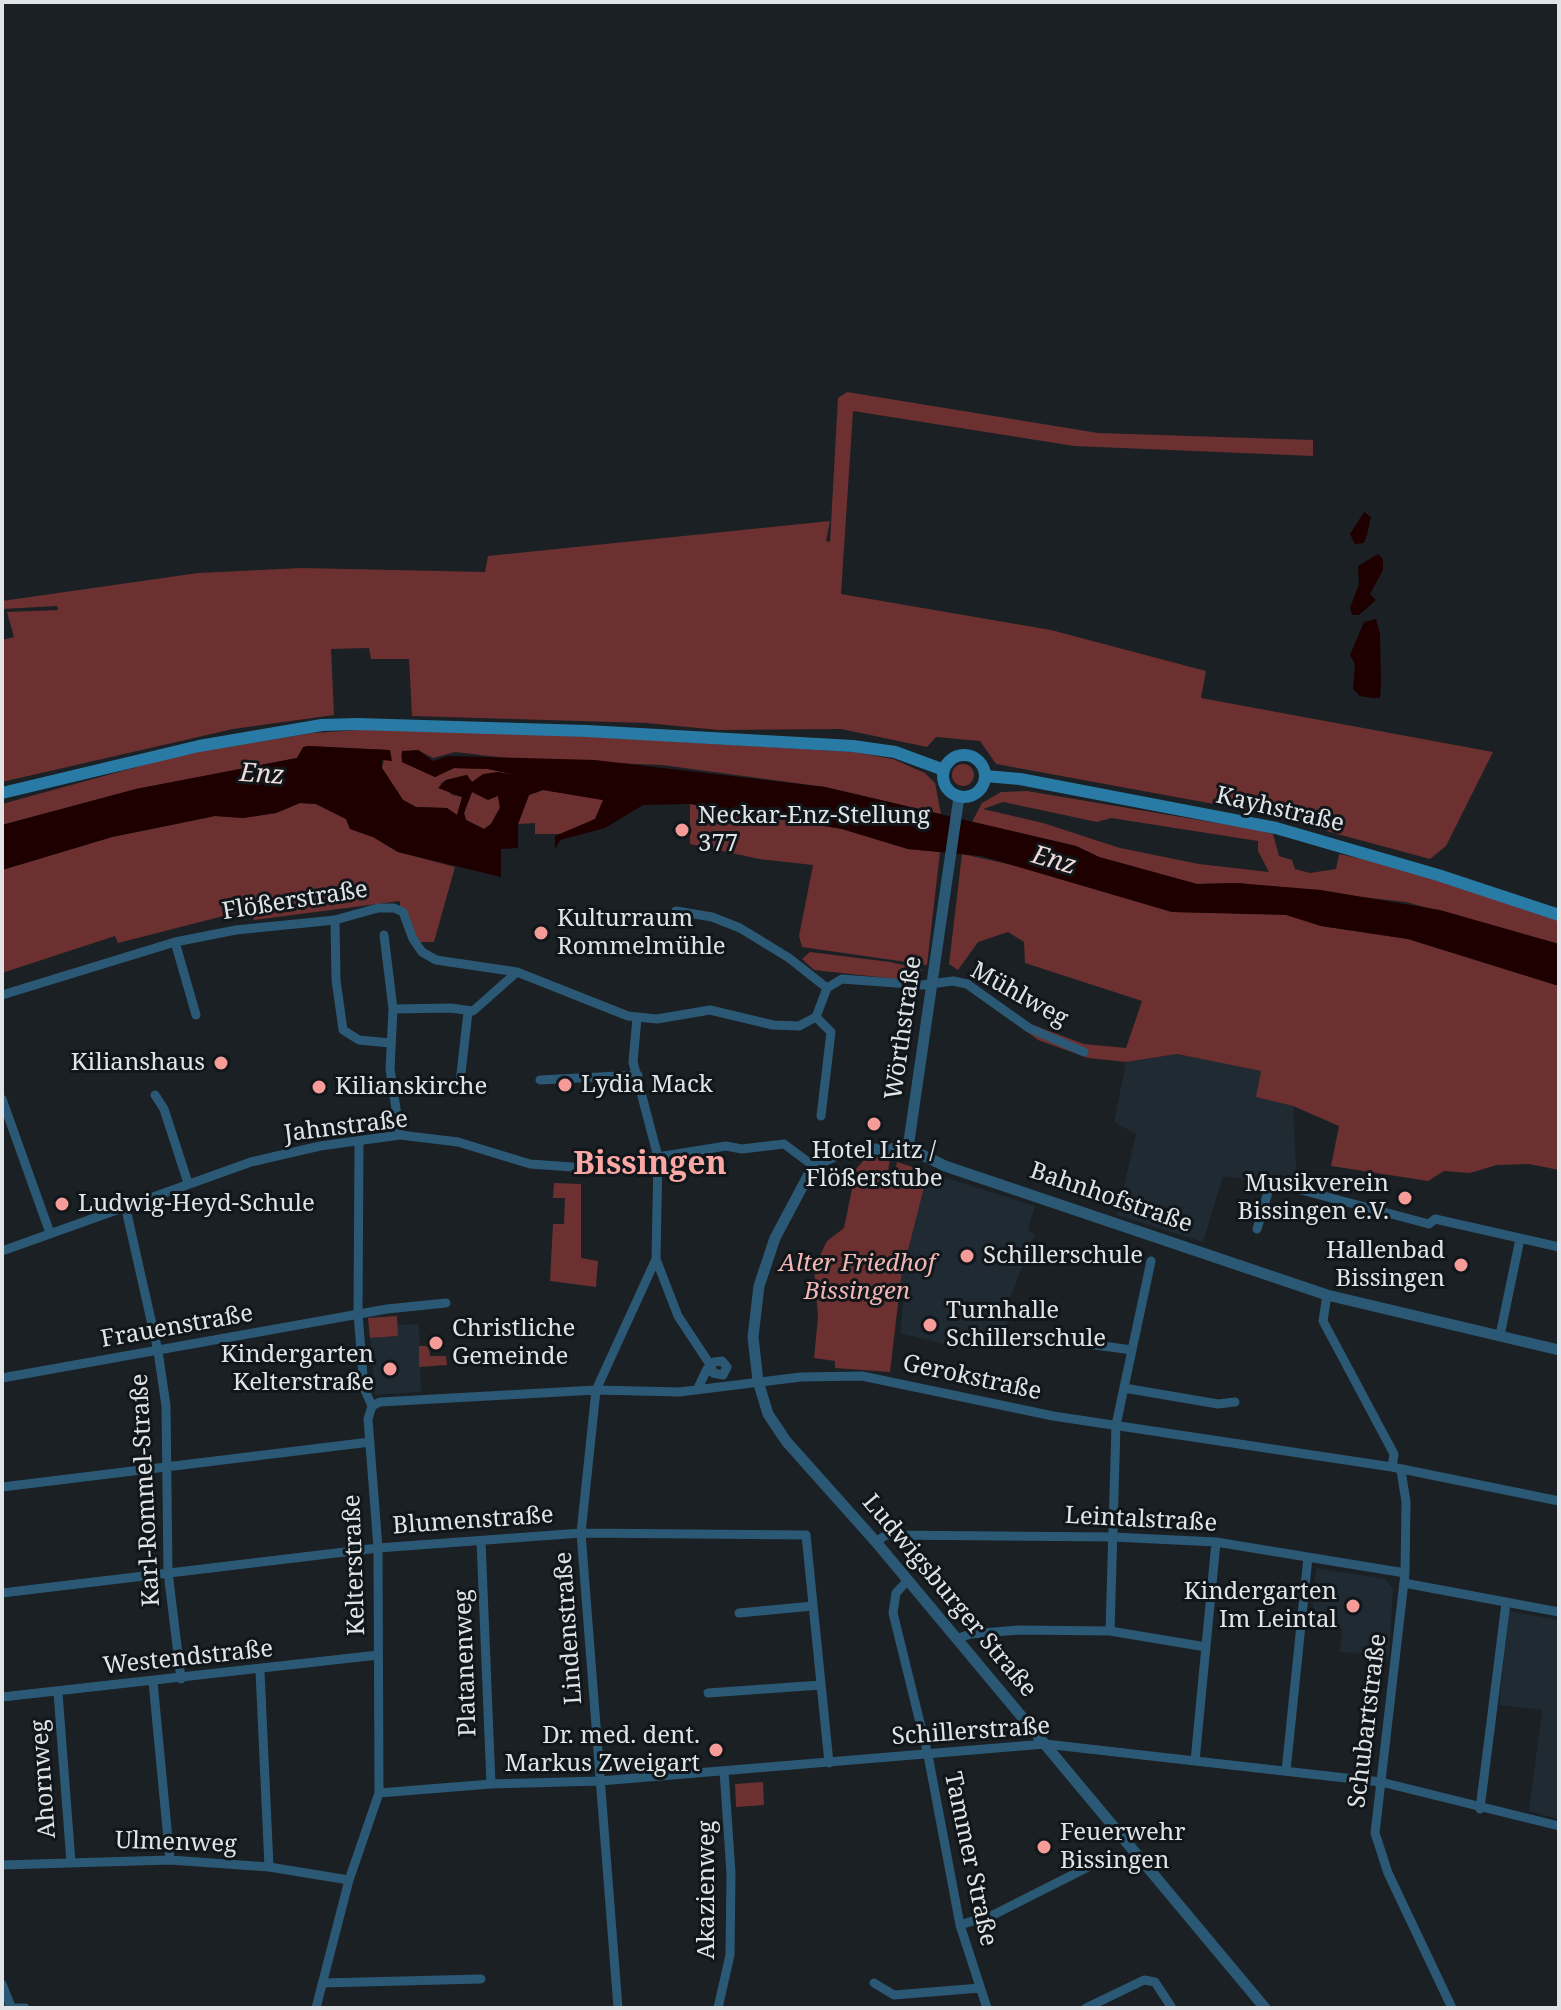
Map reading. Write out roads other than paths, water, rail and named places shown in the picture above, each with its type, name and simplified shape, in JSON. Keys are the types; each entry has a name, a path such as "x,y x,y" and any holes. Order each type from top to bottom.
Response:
{"main road":[{"path":"2,793 212,743 322,725 358,724 587,731 853,746 895,752 944,770"},
{"path":"964,755 979,761 985,776 977,793 959,801 947,790 944,770 949,761 964,755"},
{"name":"Kayhstraße","path":"985,776 1020,779 1276,828 1438,875 1559,915"}],"street":[{"name":"Wörthstraße","path":"908,1148 959,801"},
{"name":"Flößerstraße","path":"2,995 175,942 236,930 335,920 378,908 394,908 403,912 413,939 422,952 436,960 471,968 517,972 637,1018 710,1010 799,1026 816,1017"},
{"path":"676,911 712,917 740,928 827,988"},
{"path":"335,920 336,980 343,1030 359,1040 390,1043"},
{"path":"384,935 393,1009 390,1043 392,1094 400,1135"},
{"path":"175,942 196,1015"},
{"path":"393,1009 450,1008 473,1011 517,972"},
{"path":"821,1116 831,1032 816,1017 827,988 833,982 852,978 933,985"},
{"name":"Mühlweg","path":"933,985 953,981 967,984 1029,1028 1084,1052"},
{"path":"460,1082 468,1012"},
{"path":"637,1018 633,1062 658,1157 656,1259 678,1316 711,1366 697,1390"},
{"path":"540,1080 638,1075"},
{"path":"155,1095 164,1109 188,1183"},
{"path":"2,1099 50,1233"},
{"name":"Jahnstraße","path":"2,1251 188,1183 295,1151 400,1135 458,1142 530,1164 658,1173"},
{"name":"Kelterstraße","path":"316,2008 349,1880 379,1793 378,1548 368,1419 372,1406 364,1388 358,1314 359,1142"},
{"path":"658,1157 726,1146 742,1149 784,1144 815,1167"},
{"name":"Bahnhofstraße","path":"815,1167 849,1150 908,1148 945,1166 1327,1295 1559,1350"},
{"name":"Ludwigsburger Straße","path":"815,1167 775,1238 759,1286 753,1337 758,1381 768,1414 786,1441 876,1542 1265,2008"},
{"path":"1257,1229 1271,1182 1429,1224 1435,1219 1559,1247"},
{"name":"Karl-Rommel-Straße","path":"125,1205 158,1351 166,1406 168,1572 181,1679"},
{"path":"1500,1335 1520,1239"},
{"name":"Lindenstraße","path":"618,2008 581,1533 596,1390 650,1266 656,1259"},
{"path":"1110,1631 1116,1425 1151,1261"},
{"name":"Schubartstraße","path":"1327,1295 1323,1321 1394,1454 1406,1502 1404,1578 1375,1833 1388,1873 1452,2008"},
{"name":"Frauenstraße","path":"2,1378 358,1314 446,1303"},
{"path":"1045,1338 1132,1350"},
{"name":"Gerokstraße","path":"372,1406 388,1401 596,1390 697,1390 758,1381 862,1376 1053,1416 1397,1469 1559,1501"},
{"path":"1124,1388 1218,1404 1235,1402"},
{"path":"2,1487 370,1442"},
{"name":"Blumenstraße","path":"2,1593 378,1548 581,1533 806,1535 813,1606"},
{"name":"Leintalstraße","path":"876,1542 886,1535 1113,1537 1216,1542 1308,1557 1506,1603 1559,1612"},
{"name":"Platanenweg","path":"481,1541 491,1784"},
{"path":"1195,1761 1216,1542"},
{"path":"1286,1771 1308,1557"},
{"name":"Tammer Straße","path":"907,1581 896,1593 893,1613 928,1755 960,1925 987,2008"},
{"path":"1480,1809 1506,1603"},
{"path":"739,1613 813,1606 829,1763"},
{"path":"957,1639 970,1634 1019,1630 1110,1631 1206,1647"},
{"name":"Westendstraße","path":"2,1697 260,1671 378,1655"},
{"path":"260,1671 269,1867"},
{"path":"153,1682 170,1860"},
{"path":"708,1693 821,1685"},
{"name":"Ahornweg","path":"58,1693 71,1862"},
{"name":"Schillerstraße","path":"379,1793 491,1784 600,1781 1045,1744 1381,1782 1480,1809 1559,1826"},
{"name":"Akazienweg","path":"718,2008 730,1955 731,1873 724,1771"},
{"name":"Ulmenweg","path":"2,1865 170,1860 269,1867 349,1880"},
{"path":"960,1925 995,1914 1098,1862"},
{"path":"323,1983 481,1979"},
{"path":"1086,2008 1144,1980 1155,1982 1172,2008"},
{"path":"874,1983 894,1995 980,1988"},
{"path":"2,1984 10,2008 25,2008"}],"water":[{"path":"1364,512 1371,517 1367,535 1364,543 1355,544 1350,534"},
{"path":"1378,554 1383,559 1383,570 1370,594 1376,600 1359,615 1352,615 1350,608 1359,584 1358,566"},
{"path":"1376,619 1380,634 1380,698 1360,696 1353,689 1355,664 1350,655 1364,622"},
{"name":"Enz","path":"303,747 390,750 392,761 382,760 382,768 403,800 416,807 447,808 457,815 462,797 438,788 446,780 467,775 472,782 483,774 498,772 517,775 488,769 454,768 435,777 402,762 402,751 418,750 433,761 448,756 595,760 825,787 1076,846 1099,857 1197,884 1237,883 1321,890 1440,910 1559,944 1559,986 1408,939 1321,926 1286,915 1172,912 981,856 908,849 842,829 690,804 643,805 605,828 560,840 555,849 555,836 595,819 603,800 543,790 529,795 518,824 518,848 501,849 501,877 398,852 373,837 350,829 346,819 316,804 300,803 276,813 243,818 215,816 112,837 2,870 2,825 136,789 297,758","holes":["472,792 488,800 498,796 500,808 491,824 484,829 466,820 464,813"]}],"place":[{"name":"Neckar-Enz-Stellung 377","path":"682,830"},
{"name":"Kulturraum Rommelmühle","path":"541,933"},
{"name":"Kilianshaus","path":"221,1063"},
{"name":"Lydia Mack","path":"565,1085"},
{"name":"Kilianskirche","path":"319,1087"},
{"name":"Hotel Litz / Flößerstube","path":"874,1124"},
{"name":"Musikverein Bissingen e.V.","path":"1405,1198"},
{"name":"Ludwig-Heyd-Schule","path":"62,1204"},
{"name":"Schillerschule","path":"967,1256"},
{"name":"Hallenbad Bissingen","path":"1461,1265"},
{"name":"Turnhalle Schillerschule","path":"930,1325"},
{"name":"Christliche Gemeinde","path":"436,1343"},
{"name":"Kindergarten Kelterstraße","path":"390,1369"},
{"name":"Kindergarten Im Leintal","path":"1353,1606"},
{"name":"Dr. med. dent. Markus Zweigart","path":"716,1750"},
{"name":"Feuerwehr Bissingen","path":"1044,1847"}],"district":[{"name":"Bissingen","path":"650,1165"}],"park label":[{"name":"Alter Friedhof Bissingen","path":"857,1278"}]}
